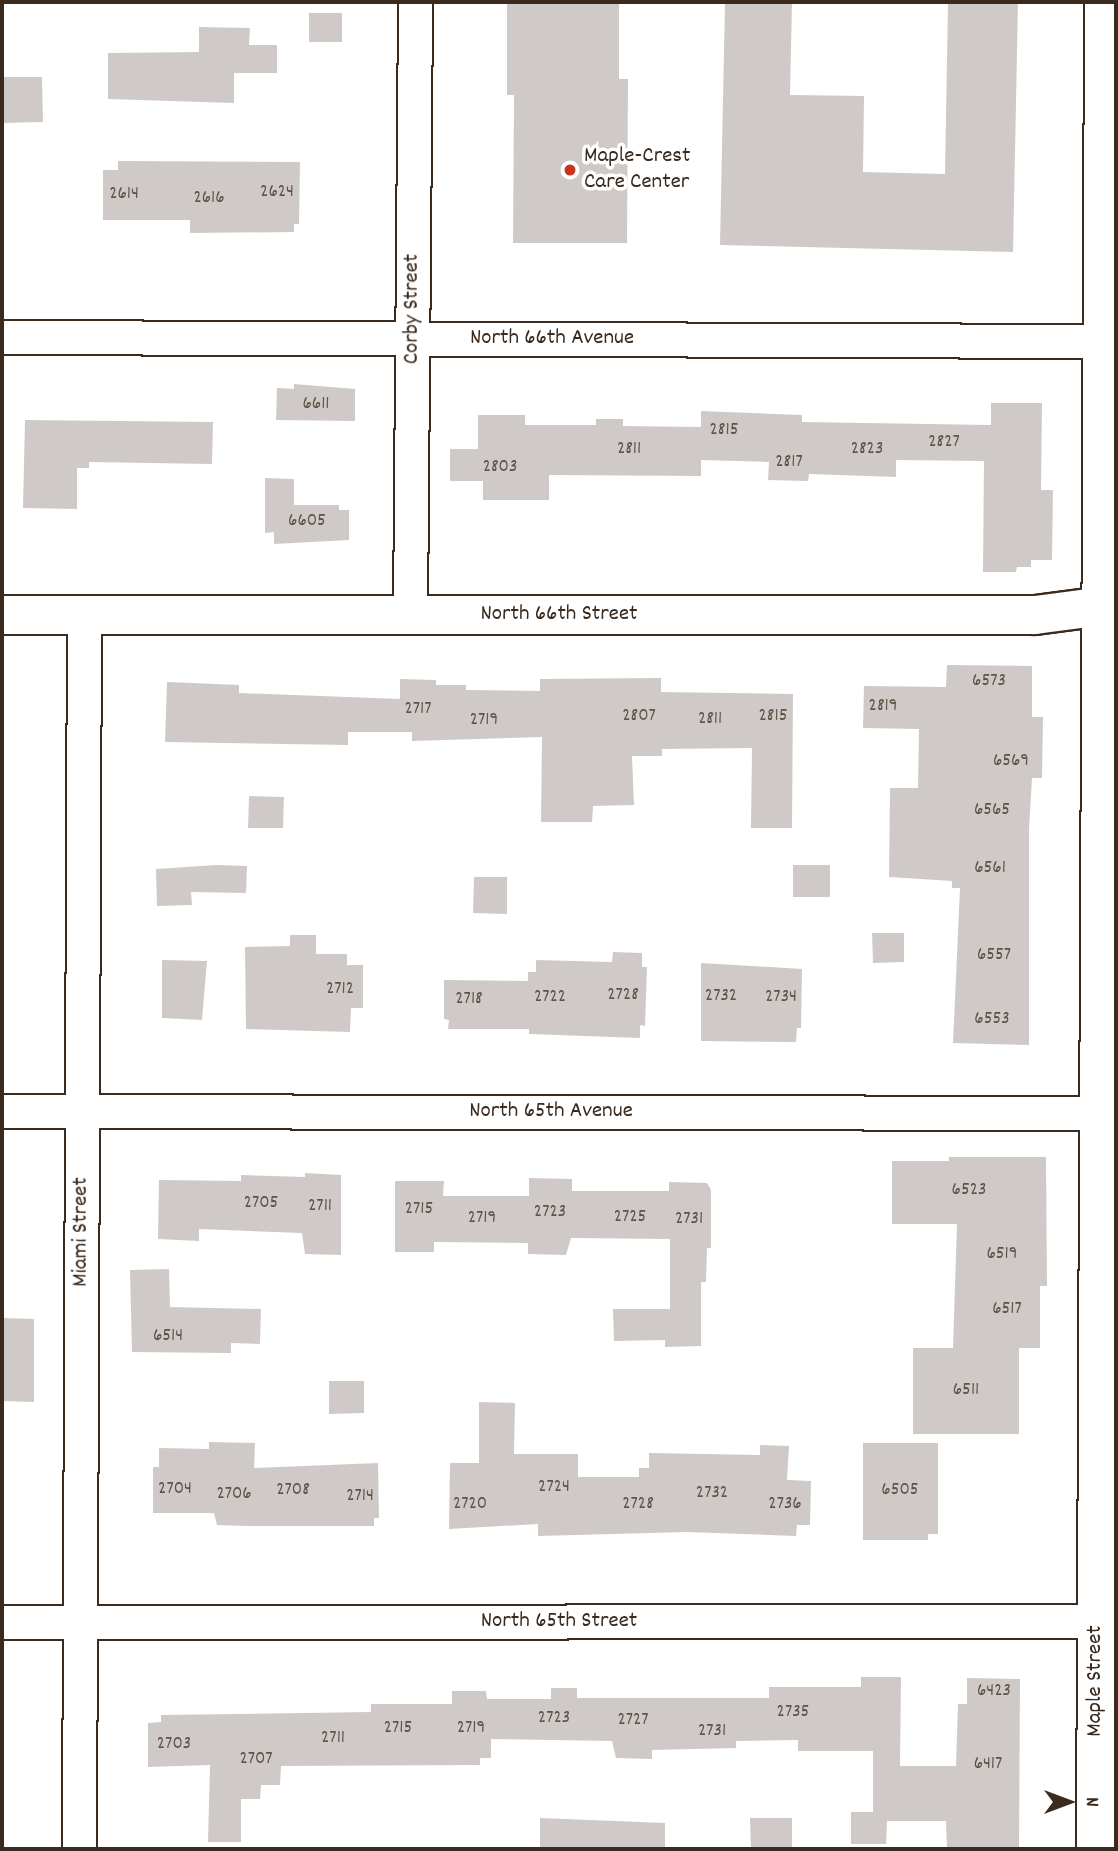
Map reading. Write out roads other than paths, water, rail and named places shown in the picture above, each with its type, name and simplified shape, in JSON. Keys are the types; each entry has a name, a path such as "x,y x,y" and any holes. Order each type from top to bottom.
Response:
{"main road":[{"name":"Maple Street","path":"1096,1849 1106,1621 1100,1113 1110,605 1102,341 1104,2"},
{"name":"North 66th Street","path":"2,615 1035,615 1110,605"}],"street":[{"name":"Corby Street","path":"410,615 415,2"},
{"name":"North 66th Avenue","path":"2,337 1102,341"},
{"name":"Miami Street","path":"79,1849 84,615"},
{"name":"North 65th Avenue","path":"2,1111 1100,1113"},
{"name":"North 65th Street","path":"2,1622 1106,1621"}],"place":[{"name":"Maple-Crest Care Center","path":"570,170"}]}
